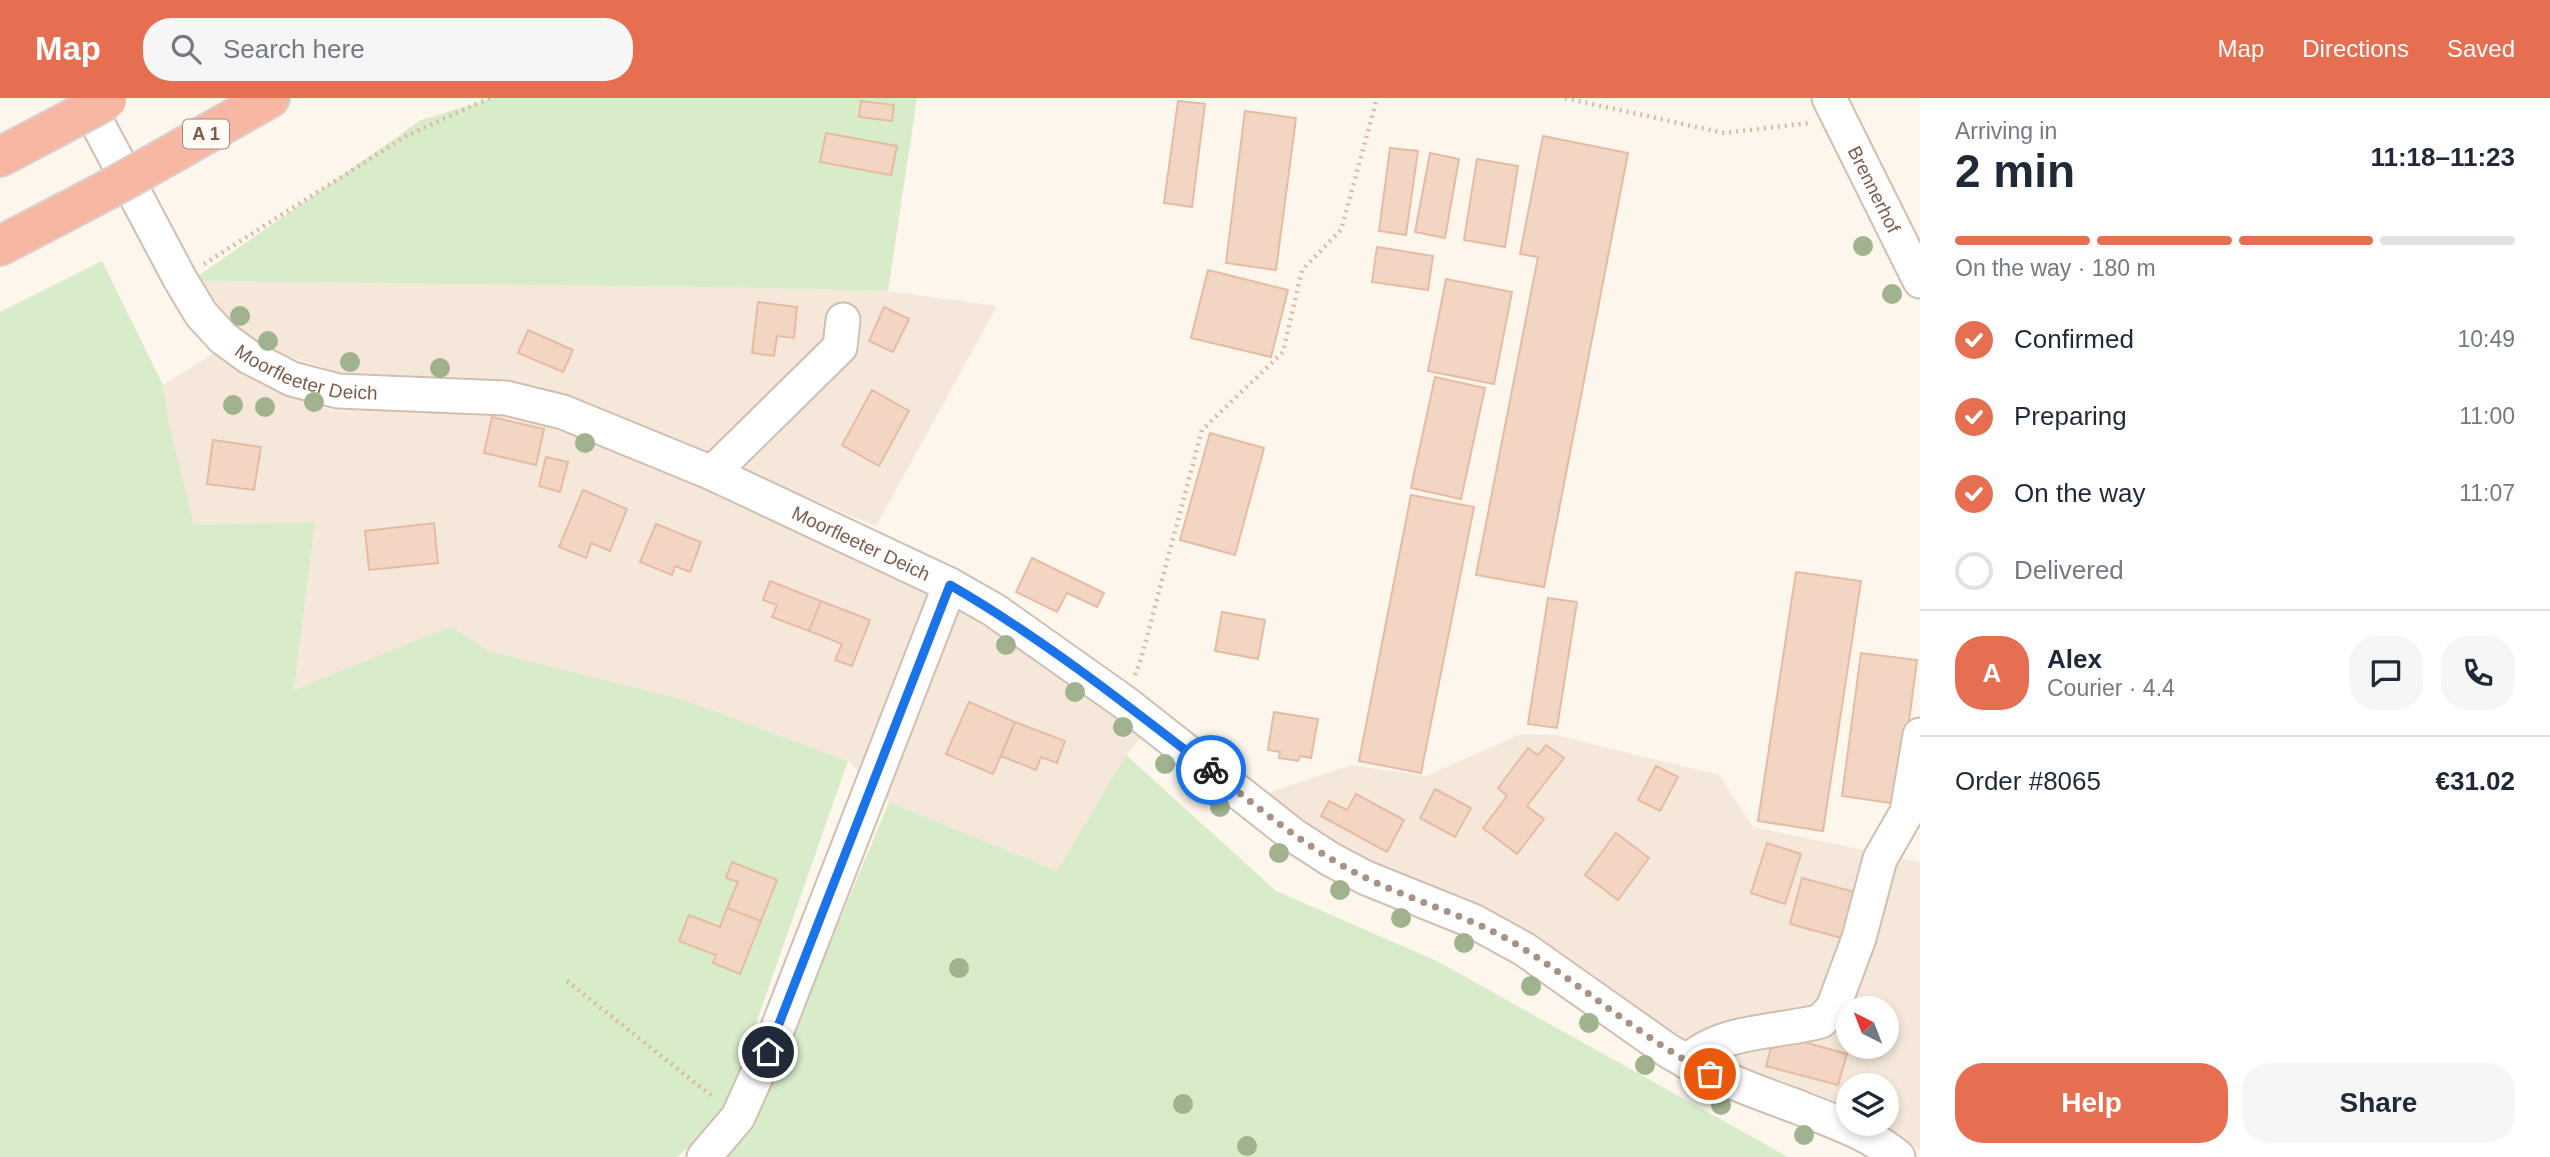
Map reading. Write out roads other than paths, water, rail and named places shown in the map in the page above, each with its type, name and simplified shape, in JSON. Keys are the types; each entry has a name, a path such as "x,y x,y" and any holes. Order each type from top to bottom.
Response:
{"highway":[{"name":"A 1","path":"0,246 109,189 270,98"},
{"path":"0,157 94,104"}],"street":[{"name":"Moorfleeter Deich","path":"94,104 180,279 201,314 223,338 249,358 292,379 338,391 506,397 563,412 712,474 950,585 994,610 1124,702 1293,835 1330,859 1366,878 1473,921 1514,943 1687,1062 1710,1074 1826,1118 1880,1142 1898,1157"},
{"name":"Brennerhof","path":"1833,108 1920,281"},
{"path":"712,474 840,347 843,320"},
{"path":"704,1157 738,1117 777,1030 950,585"},
{"path":"1687,1062 1701,1049 1719,1041 1821,1021 1833,1008 1859,938 1880,859 1907,812 1920,735"}]}
